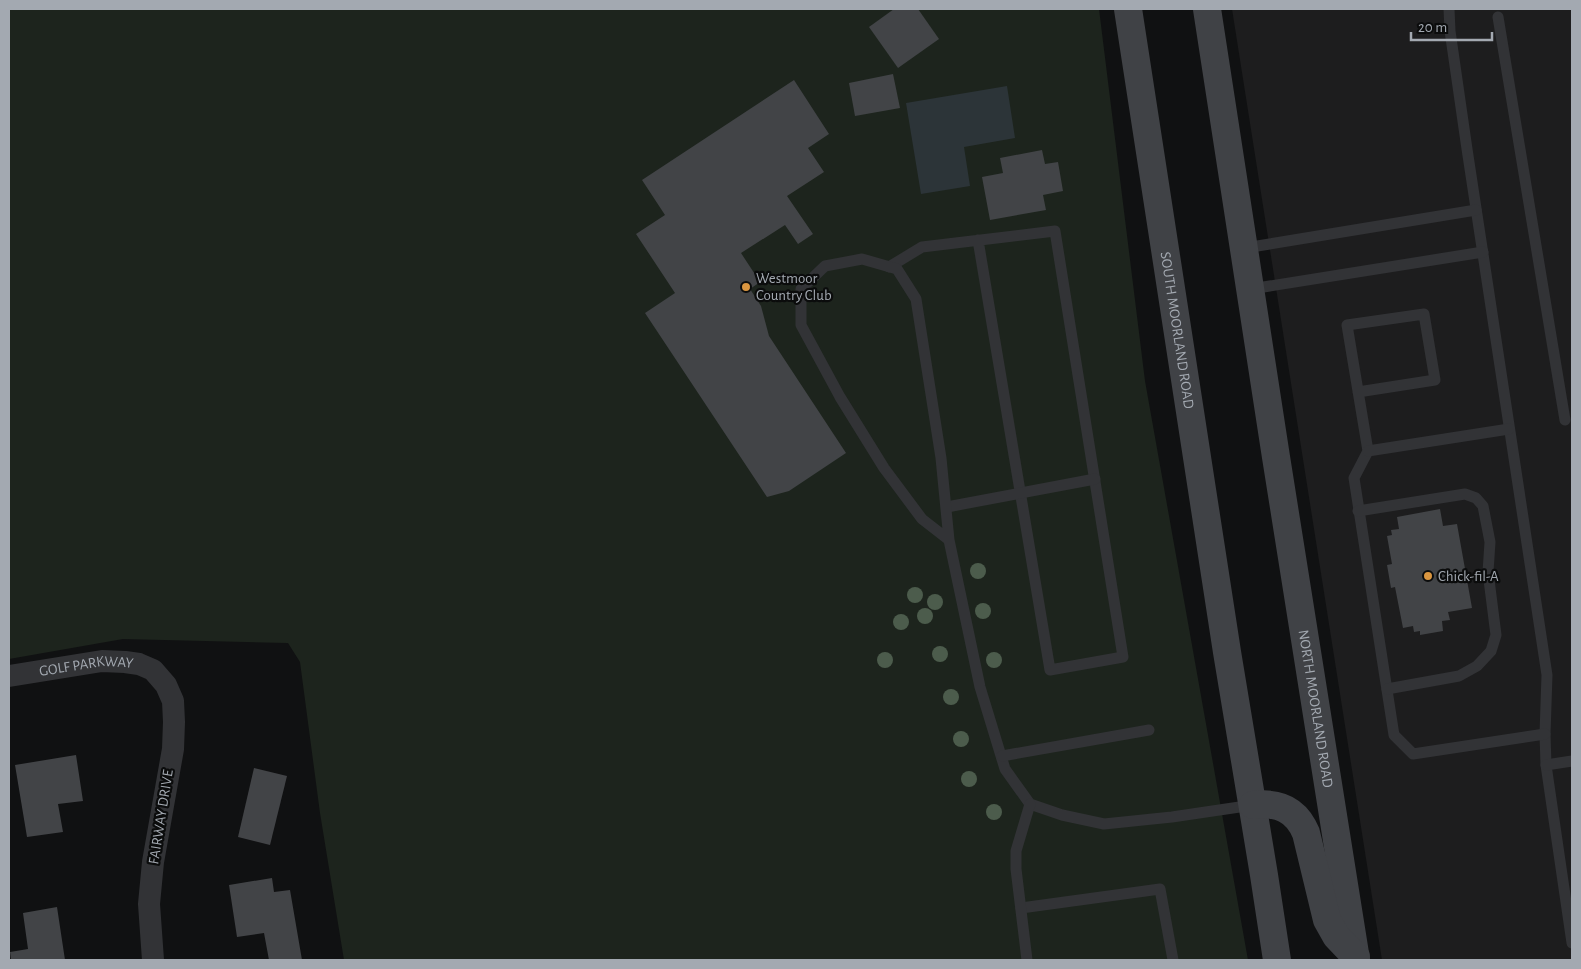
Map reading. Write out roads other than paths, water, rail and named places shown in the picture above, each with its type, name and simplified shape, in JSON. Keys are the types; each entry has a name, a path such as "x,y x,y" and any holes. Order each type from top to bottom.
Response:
{"main road":[{"name":"SOUTH MOORLAND ROAD","path":"1128,9 1227,652 1253,805"},
{"path":"1207,9 1251,289"},
{"name":"NORTH MOORLAND ROAD","path":"1251,289 1356,958"},
{"path":"1277,960 1253,805 1278,806 1287,810 1302,822 1326,920 1336,936 1356,958"},
{"path":"1264,875 1297,960"}],"street":[{"name":"GOLF PARKWAY","path":"9,676 102,661 139,664 153,670 160,677"},
{"name":"FAIRWAY DRIVE","path":"153,960 149,904 153,862 172,749 174,722 173,701 166,684 160,677"}],"lane":[{"path":"1449,9 1450,31 1476,210 1547,675 1546,766 1572,943"},
{"path":"1498,17 1565,420"},
{"path":"1245,248 1476,210"},
{"path":"889,267 922,247 978,240 1055,231 1124,657 1050,670 978,240"},
{"path":"1251,289 1483,252"},
{"path":"949,540 922,519 884,468 840,397 801,324 800,289 825,266 862,259 896,269 916,299 941,458 949,540 980,687 1006,768 1030,804 1062,816 1104,824 1172,817 1253,805"},
{"path":"1358,392 1435,380 1424,314 1347,325 1358,392 1368,451 1354,478 1394,735 1413,754 1545,734"},
{"path":"1368,451 1509,429"},
{"path":"947,506 1095,479"},
{"path":"1358,511 1465,494 1476,498 1483,506 1490,542 1488,572 1496,635 1491,651 1477,666 1460,676 1387,688"},
{"path":"1002,756 1149,730"},
{"path":"1546,766 1572,761"},
{"path":"1027,960 1016,869 1016,851 1030,804"},
{"path":"1021,908 1160,889 1172,960"}],"place":[{"name":"Westmoor Country Club","path":"746,287"},
{"name":"Chick-fil-A","path":"1428,576"}]}
